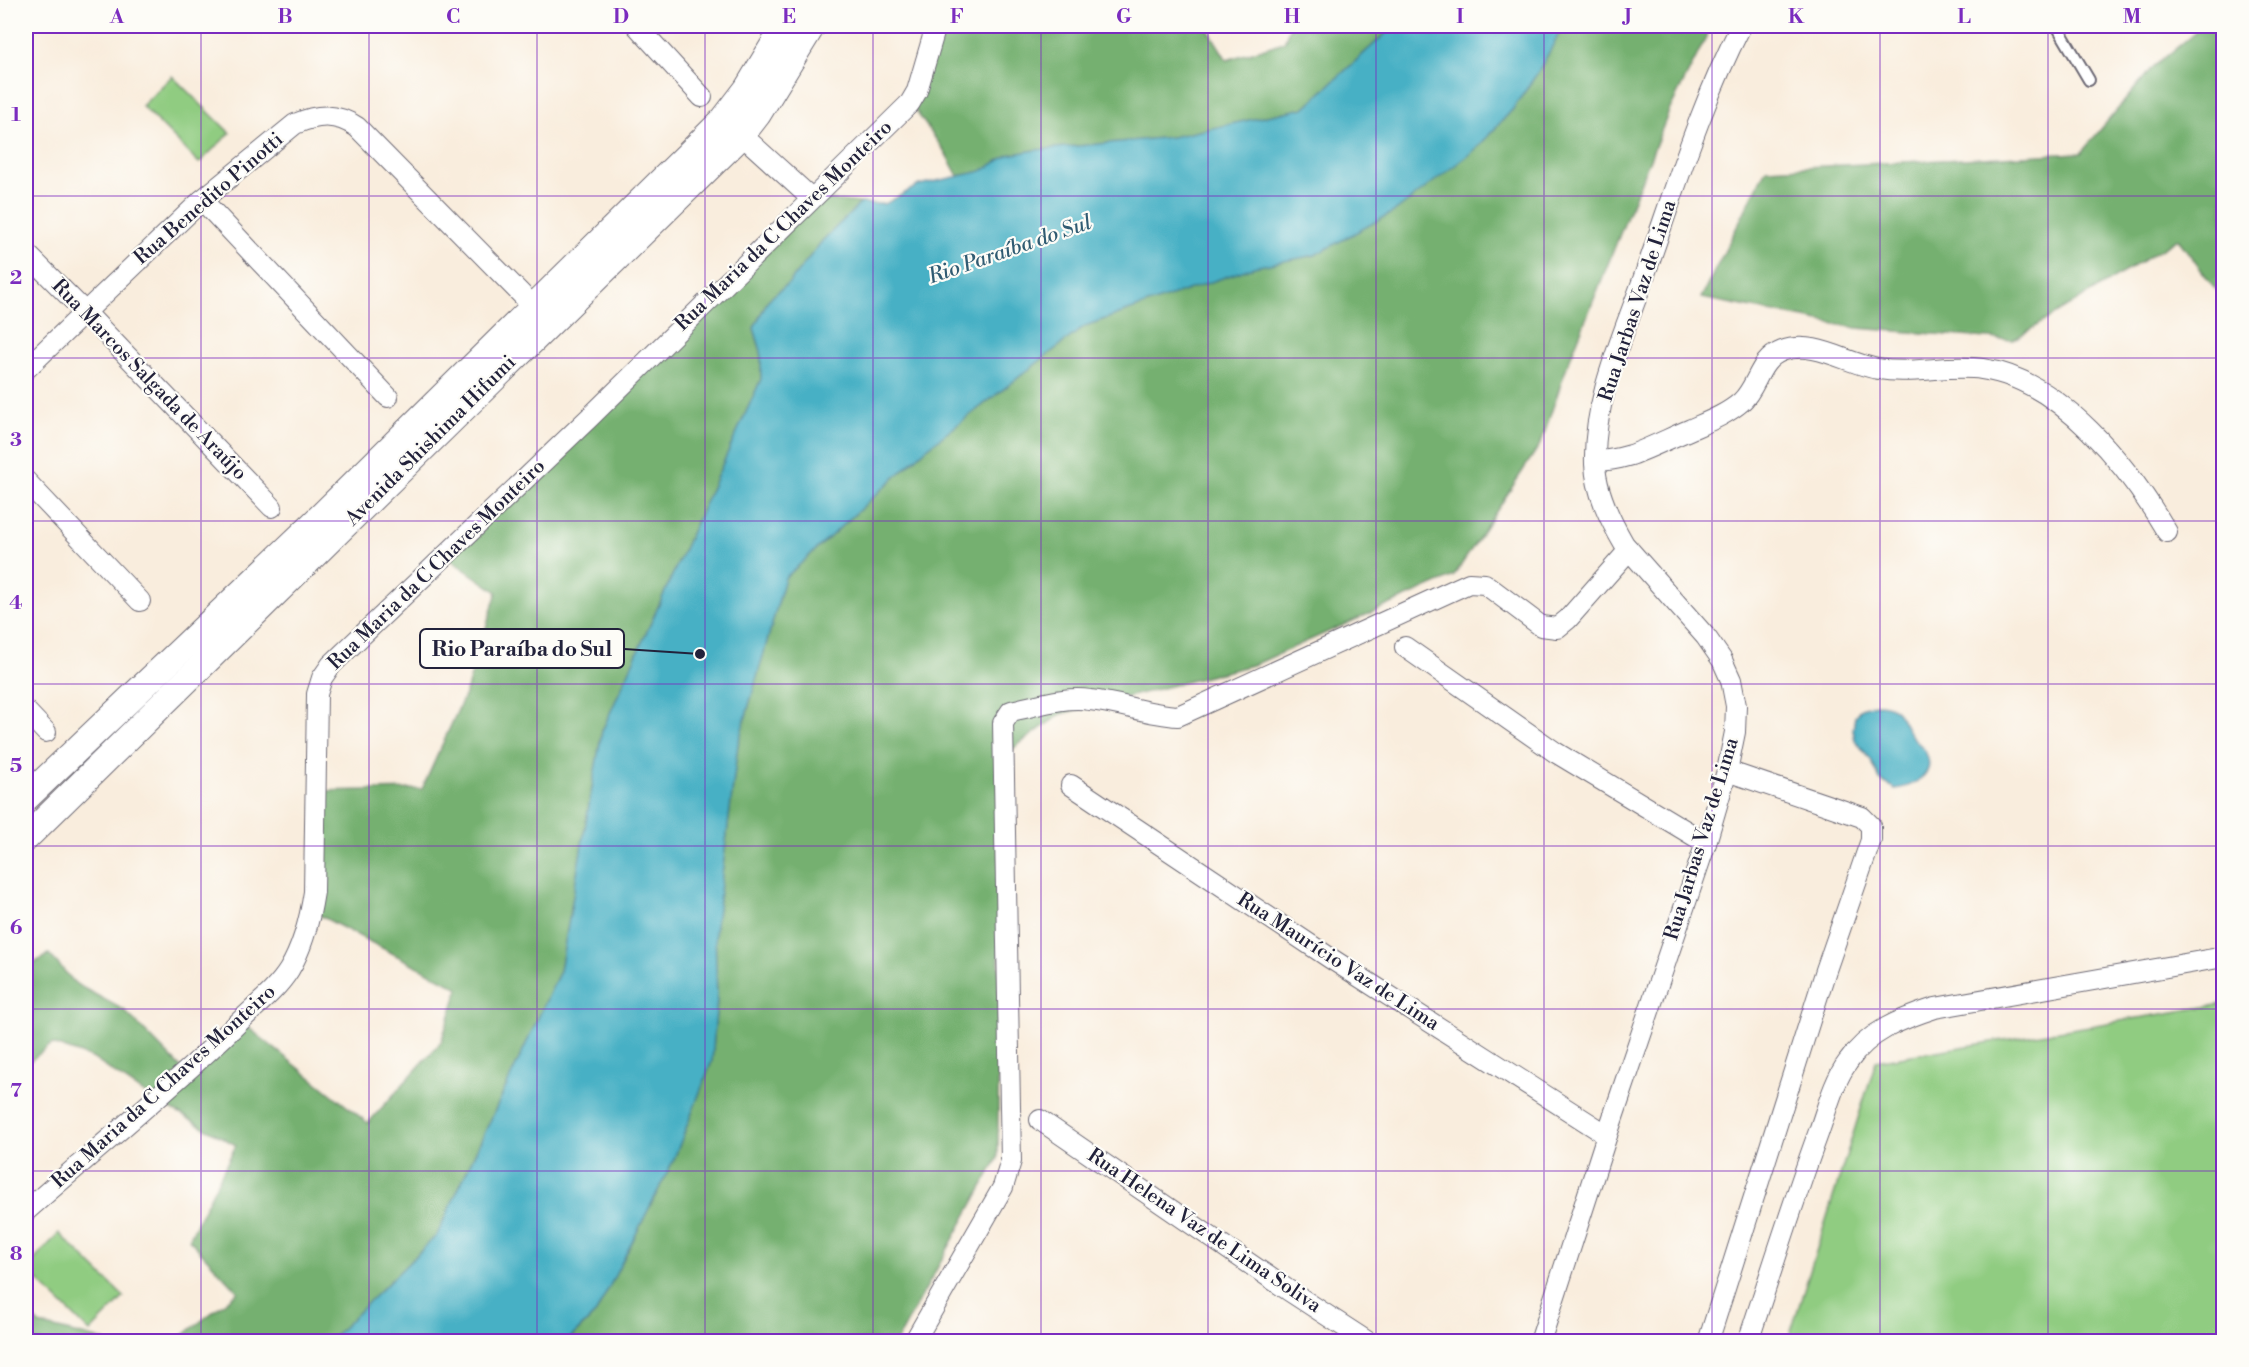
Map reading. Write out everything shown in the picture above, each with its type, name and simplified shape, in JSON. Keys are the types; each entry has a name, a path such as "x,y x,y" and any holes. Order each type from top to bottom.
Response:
{"street":[{"path":"637,26 702,97"},
{"name":"Avenida Shishima Hifumi","path":"26,838 732,127 747,89 785,26"},
{"name":"Avenida Shishima Hifumi","path":"26,798 298,538 533,306 732,127 758,114 812,26"},
{"name":"Rua Maria da C Chaves Monteiro","path":"26,1211 215,1046 279,984 290,969 302,944 312,902 317,694 322,678 331,665 589,418 910,103 917,91 936,26"},
{"name":"Rua Jarbas Vaz de Lima","path":"1540,1341 1706,843 1727,771 1735,732 1736,706 1731,680 1726,670 1706,637 1629,550 1616,529 1600,493 1595,462 1600,415 1615,360 1697,125 1741,26"},
{"name":"Rua Benedito Pinotti","path":"26,369 202,200 296,124 328,115 339,117 357,127 533,306"},
{"path":"732,127 811,198"},
{"path":"202,200 388,397"},
{"name":"Rua Marcos Salgada de Araújo","path":"26,253 272,507"},
{"path":"1595,462 1629,456 1721,416 1746,397 1762,367 1772,356 1792,348 1808,348 1880,369 1905,372 1983,369 2021,380 2064,408 2089,429 2117,459 2150,503 2168,532"},
{"path":"26,481 140,601"},
{"path":"914,1341 1003,1187 1011,1161 1003,723 1011,711 1068,699 1090,700 1156,715 1178,716 1469,583 1485,584 1541,626 1557,628 1568,619 1629,550"},
{"path":"1405,647 1555,752 1706,843"},
{"path":"26,711 46,732"},
{"path":"1708,1341 1826,970 1871,840 1871,826 1862,817 1727,771"},
{"name":"Rua Maurício Vaz de Lima","path":"1071,785 1330,958 1607,1135"},
{"path":"1748,1341 1832,1097 1847,1063 1875,1034 1892,1023 1935,1008 2223,957"},
{"name":"Rua Helena Vaz de Lima Soliva","path":"1040,1120 1288,1290 1368,1341"}],"lane":[{"path":"2057,26 2089,80"}],"green space":[{"path":"936,26 1206,26 1227,60 1284,42 1290,26 1394,26 1304,108 1172,137 1036,150 1008,155 983,171 958,176 943,149 910,103"},
{"path":"1563,26 1712,26 1670,109 1566,369 1541,443 1454,576 1256,664 1061,714 1000,758 998,1158 897,1341 567,1342 596,1313 674,1159 712,1061 717,999 715,932 738,744 785,578 926,449 1085,326 1254,266 1315,255 1476,149 1513,109 1540,69"},
{"path":"2203,26 2223,26 2223,299 2178,239 2013,340 1856,328 1701,298 1766,169 2081,153 2152,68"},
{"path":"172,76 230,133 199,163 142,106"},
{"path":"811,198 861,203 823,240 789,283 768,300 754,328 761,351 761,379 602,731 560,971 437,1235 329,1341 176,1341 238,1292 189,1239 236,1145 153,1099 92,1058 52,1044 26,1064 26,968 49,954 76,984 124,1010 184,1071 240,1021 368,1123 441,1042 459,988 311,911 315,791 422,789 466,692 497,592 445,556"},
{"path":"2223,1004 2223,1341 1788,1341 1876,1061"},
{"path":"59,1233 124,1297 90,1332 26,1269"},
{"path":"26,1309 39,1324 106,1341 26,1341"}],"water":[{"name":"Rio Paraíba do Sul","path":"1394,26 1563,26 1540,69 1513,109 1476,149 1397,210 1315,255 1254,267 1085,326 926,449 785,578 738,744 715,932 717,999 712,1061 674,1159 596,1313 567,1341 329,1341 437,1235 560,971 602,731 761,379 761,351 754,328 768,300 789,283 823,240 861,203 885,204 919,185 982,171 1008,155 1036,150 1172,137 1304,108"},
{"path":"1875,704 1895,709 1911,735 1926,753 1929,761 1926,774 1909,786 1895,789 1880,780 1871,760 1855,740 1853,730 1855,716 1861,708"}],"place":[{"name":"Rio Paraíba do Sul","path":"700,654"}]}
